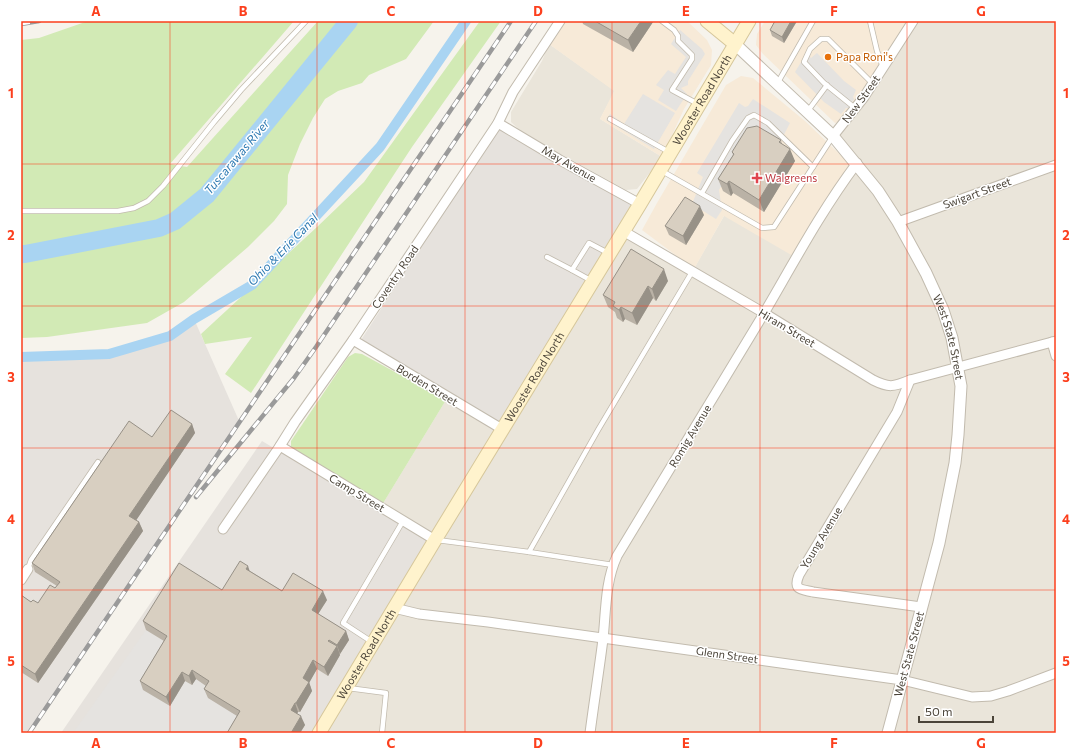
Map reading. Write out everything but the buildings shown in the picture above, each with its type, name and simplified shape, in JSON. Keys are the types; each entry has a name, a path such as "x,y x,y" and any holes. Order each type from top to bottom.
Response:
{"main road":[{"name":"West State Street","path":"707,21 735,44"},
{"name":"Wooster Road North","path":"319,733 592,281 610,254 749,21"}],"street":[{"name":"Coventry Road","path":"223,529 295,422 353,340 498,122 513,92 560,21"},
{"name":"New Street","path":"833,136 873,84 913,21"},
{"name":"West State Street","path":"735,44 833,136 857,163 878,191 898,222 926,272 943,310 952,338 961,386 955,463 939,543 888,733"},
{"name":"May Avenue","path":"498,122 560,160 640,204"},
{"name":"Romig Avenue","path":"590,733 603,638 608,585 613,565 625,542 764,314 814,227 839,187 857,163"},
{"name":"Swigart Street","path":"898,222 1056,165"},
{"name":"Hiram Street","path":"623,231 872,380 886,386 897,386 910,380 1054,341"},
{"name":"Borden Street","path":"353,340 502,430"},
{"path":"1054,341 1056,356"},
{"name":"Young Avenue","path":"910,380 897,412 799,575 796,586 813,592 921,608"},
{"name":"Camp Street","path":"280,446 435,540"},
{"path":"21,580 28,569"},
{"name":"Glenn Street","path":"394,608 419,614 488,622 902,680 972,697 991,696 1056,673"}],"lane":[{"path":"21,211 118,211 134,208 148,201 163,186 241,90 306,21"},
{"path":"662,21 674,30 678,36 678,41 692,55 692,59 672,90 699,105"},
{"path":"777,84 813,21"},
{"path":"870,21 877,51 883,68"},
{"path":"856,108 827,85 804,62 810,49 821,39 828,39 873,84"},
{"path":"807,112 827,85"},
{"path":"702,193 732,141 748,118 754,116 768,123 813,167"},
{"path":"610,119 670,152"},
{"path":"660,170 762,228 774,227 833,136"},
{"path":"572,270 588,243 610,254"},
{"path":"547,257 592,281"},
{"path":"529,552 598,430 692,272"},
{"path":"28,569 31,560 98,462"},
{"path":"373,643 343,623 403,521"},
{"path":"435,540 613,565"},
{"path":"346,687 386,693 382,733"}],"shaded area":[{"path":"565,21 687,21 707,40 712,50 711,65 684,109 662,157 600,119 614,91 549,44"},
{"path":"765,21 908,21 843,121 835,123 763,54 756,45 757,34"},
{"path":"913,21 1056,21 1056,733 319,733 623,231 692,272 724,216 857,163 833,136"},
{"path":"680,30 702,49 705,54 688,81 688,85 681,88 687,94 676,111 658,100 664,90 656,85 668,70 675,74 686,57 671,44"},
{"path":"549,44 615,91 600,119 662,157 637,189 626,190 523,133 511,122 511,112 542,61"},
{"path":"817,53 844,81 856,90 853,97 854,99 849,108 846,108 841,114 824,102 795,72 806,54 811,58"},
{"path":"741,76 753,78 805,121 852,166 793,256 724,216 694,269 642,230 726,85"},
{"path":"643,94 675,113 654,149 606,120 610,114 624,124"},
{"path":"753,99 790,123 777,148 735,162 719,190 722,210 716,219 692,204 703,177 697,173 739,103 745,107 748,106"},
{"path":"498,128 634,206 502,428 361,340"},
{"path":"194,319 240,423 29,733 21,733 21,357 109,354 170,336"},
{"path":"446,400 498,431 435,536 382,505"},
{"path":"262,441 431,541 315,733 61,733"},
{"path":"146,630 170,645 185,681 192,685 196,679 213,690 244,720 236,733 73,733"}],"green space":[{"path":"88,21 294,21 170,164 187,167 318,21 434,21 406,59 369,75 362,83 338,91 325,99 313,118 300,144 288,175 287,204 274,221 248,247 184,302 147,323 47,337 21,338 21,40 39,38"},
{"path":"480,21 501,21 412,147 251,393 225,374 252,337 205,344 201,334 364,182"},
{"path":"355,353 362,354 446,400 382,505 291,449 291,441 348,357"}],"waterway":[{"name":"Tuscarawas River","path":"21,254 159,228 175,221 207,195 349,21"},
{"name":"Ohio & Erie Canal","path":"21,357 109,354 170,336 194,319 252,285 380,147 466,21"}],"railway":[{"path":"21,24 39,21"},
{"path":"29,733 511,21"},
{"path":"196,497 294,378 536,21"}],"place":[{"name":"Papa Roni's","path":"828,57"},
{"name":"Walgreens","path":"757,178"}]}
